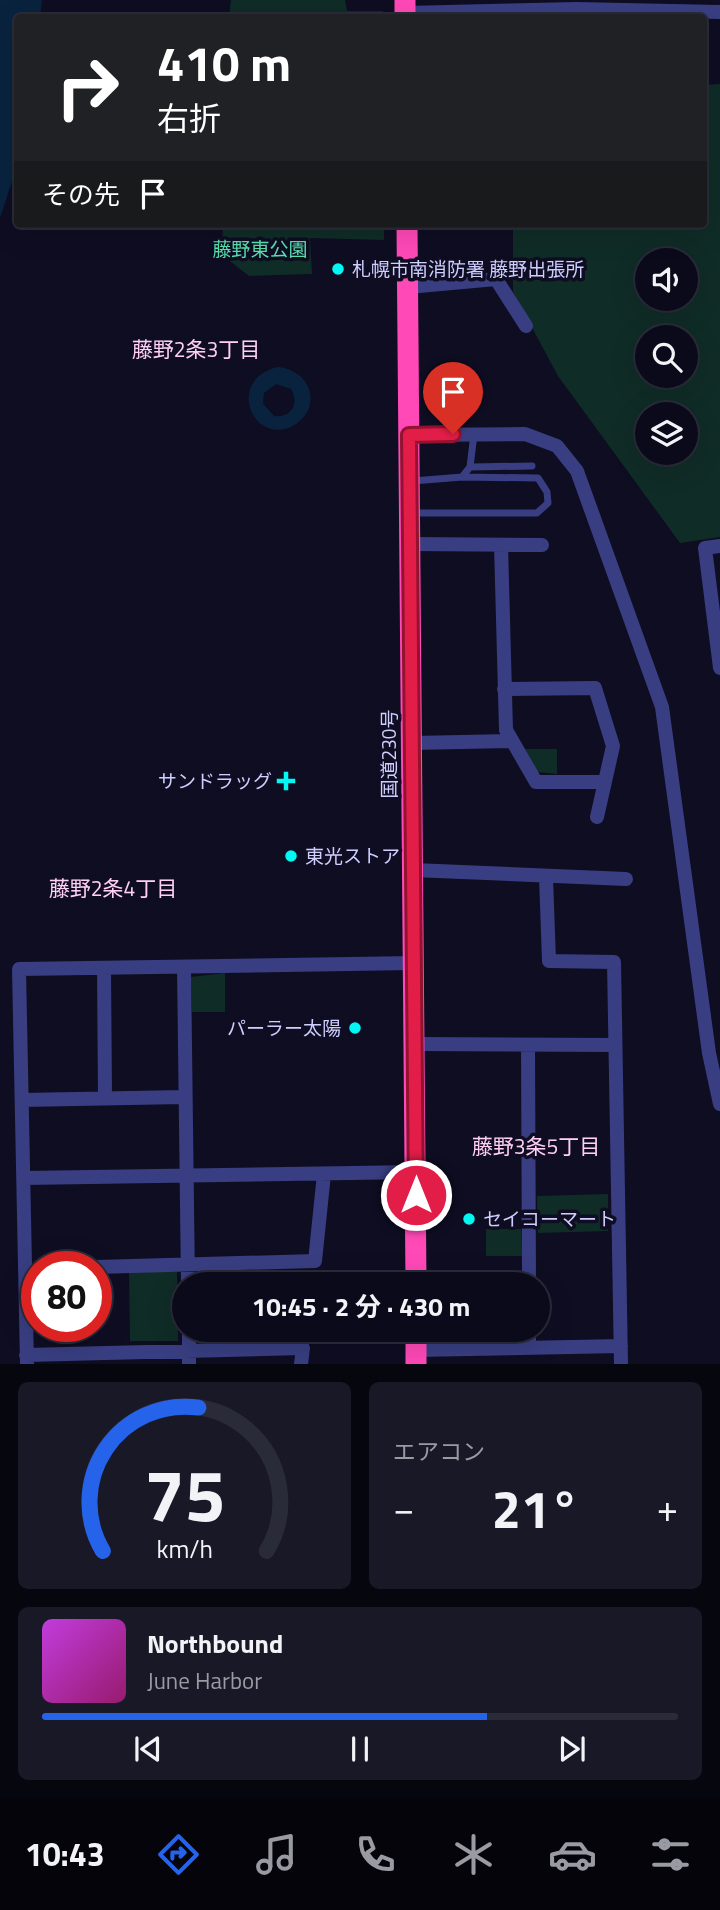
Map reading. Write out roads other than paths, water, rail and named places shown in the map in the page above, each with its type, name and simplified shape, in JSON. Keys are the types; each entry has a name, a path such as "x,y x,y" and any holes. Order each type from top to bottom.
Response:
{"highway":[{"name":"国道230号","path":"407,228 416,1272"}],"street":[{"path":"405,10 638,5 689,6 720,12"},
{"path":"408,287 496,279 526,327"},
{"path":"409,435 525,434 542,438 557,446 567,457 585,490 662,707 720,1104"},
{"path":"410,544 542,545"},
{"path":"501,545 506,730 536,782 606,782"},
{"path":"720,546 705,548 720,668"},
{"path":"505,689 595,688 613,746 597,817"},
{"path":"411,743 512,741"},
{"path":"413,870 626,879"},
{"path":"545,877 549,961 614,962 621,1364"},
{"path":"30,1251 24,1178 19,970 413,963"},
{"path":"184,967 188,1272"},
{"path":"104,968 105,1098"},
{"path":"415,1044 615,1045"},
{"path":"528,1045 529,1272"},
{"path":"22,1100 184,1097"},
{"path":"24,1178 416,1172"},
{"path":"112,1267 315,1261 324,1174"},
{"path":"530,1342 530,1348"},
{"path":"416,1348 621,1346"},
{"path":"27,1359 189,1357 303,1348 301,1364"}],"lane":[{"path":"462,477 470,467 474,434"},
{"path":"470,467 532,466"},
{"path":"409,481 462,477 538,478 547,492 548,503 537,513 410,513"}],"water":[{"path":"0,0 42,0 40,14 14,14 14,175 0,218"},
{"path":"278,367 285,368 308,385 309,408 291,427 277,430 264,426 255,418 250,408 249,395 253,383 262,373","holes":["276,384 291,389 295,400 292,409 285,415 274,416 263,404 264,393"]}],"place":[{"name":"札幌市南消防署 藤野出張所","path":"338,269"},
{"name":"サンドラッグ","path":"286,781"},
{"name":"東光ストア","path":"291,856"},
{"name":"パーラー太陽","path":"355,1028"},
{"name":"セイコーマート","path":"469,1219"}],"district":[{"name":"藤野2条3丁目","path":"196,350"},
{"name":"藤野2条4丁目","path":"113,889"},
{"name":"藤野3条5丁目","path":"536,1147"}],"park label":[{"name":"藤野東公園","path":"260,249"}]}
